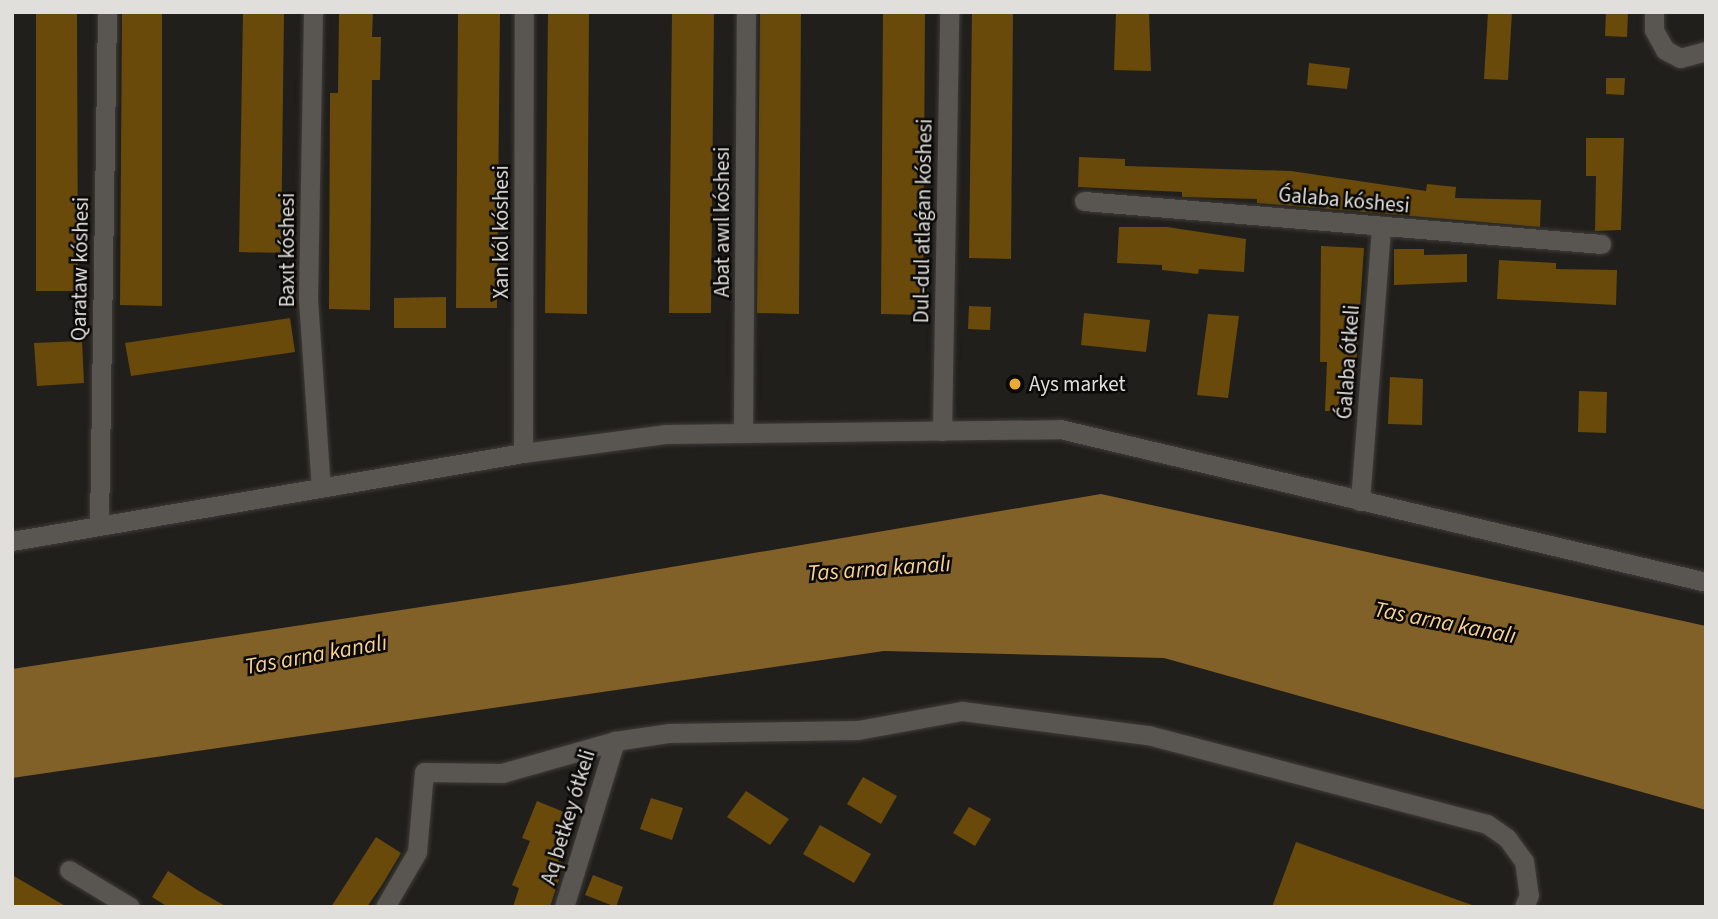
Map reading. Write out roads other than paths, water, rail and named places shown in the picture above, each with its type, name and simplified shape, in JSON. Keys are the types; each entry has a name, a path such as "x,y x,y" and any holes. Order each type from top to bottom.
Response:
{"street":[{"name":"Qarataw kóshesi","path":"99,526 107,12"},
{"name":"Baxıt kóshesi","path":"313,12 308,299 321,488"},
{"name":"Xan kól kóshesi","path":"523,453 524,12"},
{"name":"Abat awıl kóshesi","path":"743,433 746,12"},
{"name":"Dul-dul atlaǵan kóshesi","path":"942,430 949,12"},
{"path":"1654,12 1654,30 1665,50 1680,58 1706,51"},
{"name":"Ǵalaba kóshesi","path":"1084,201 1601,244"},
{"name":"Ǵalaba ótkeli","path":"1360,501 1381,226"},
{"path":"12,541 523,453 665,434 1059,429 1706,582"},
{"path":"385,907 417,852 424,772 502,773 615,741 669,733 858,730 962,711 1148,735 1487,824 1507,838 1524,861 1529,895 1524,907"},
{"name":"Aq betkey ótkeli","path":"564,907 615,741"},
{"path":"69,870 130,907"}],"water":[{"name":"Tas arna kanalı","path":"1101,494 1706,626 1706,810 1164,658 884,651 12,778 12,669 572,584"}],"place":[{"name":"Ays market","path":"1015,384"}]}
